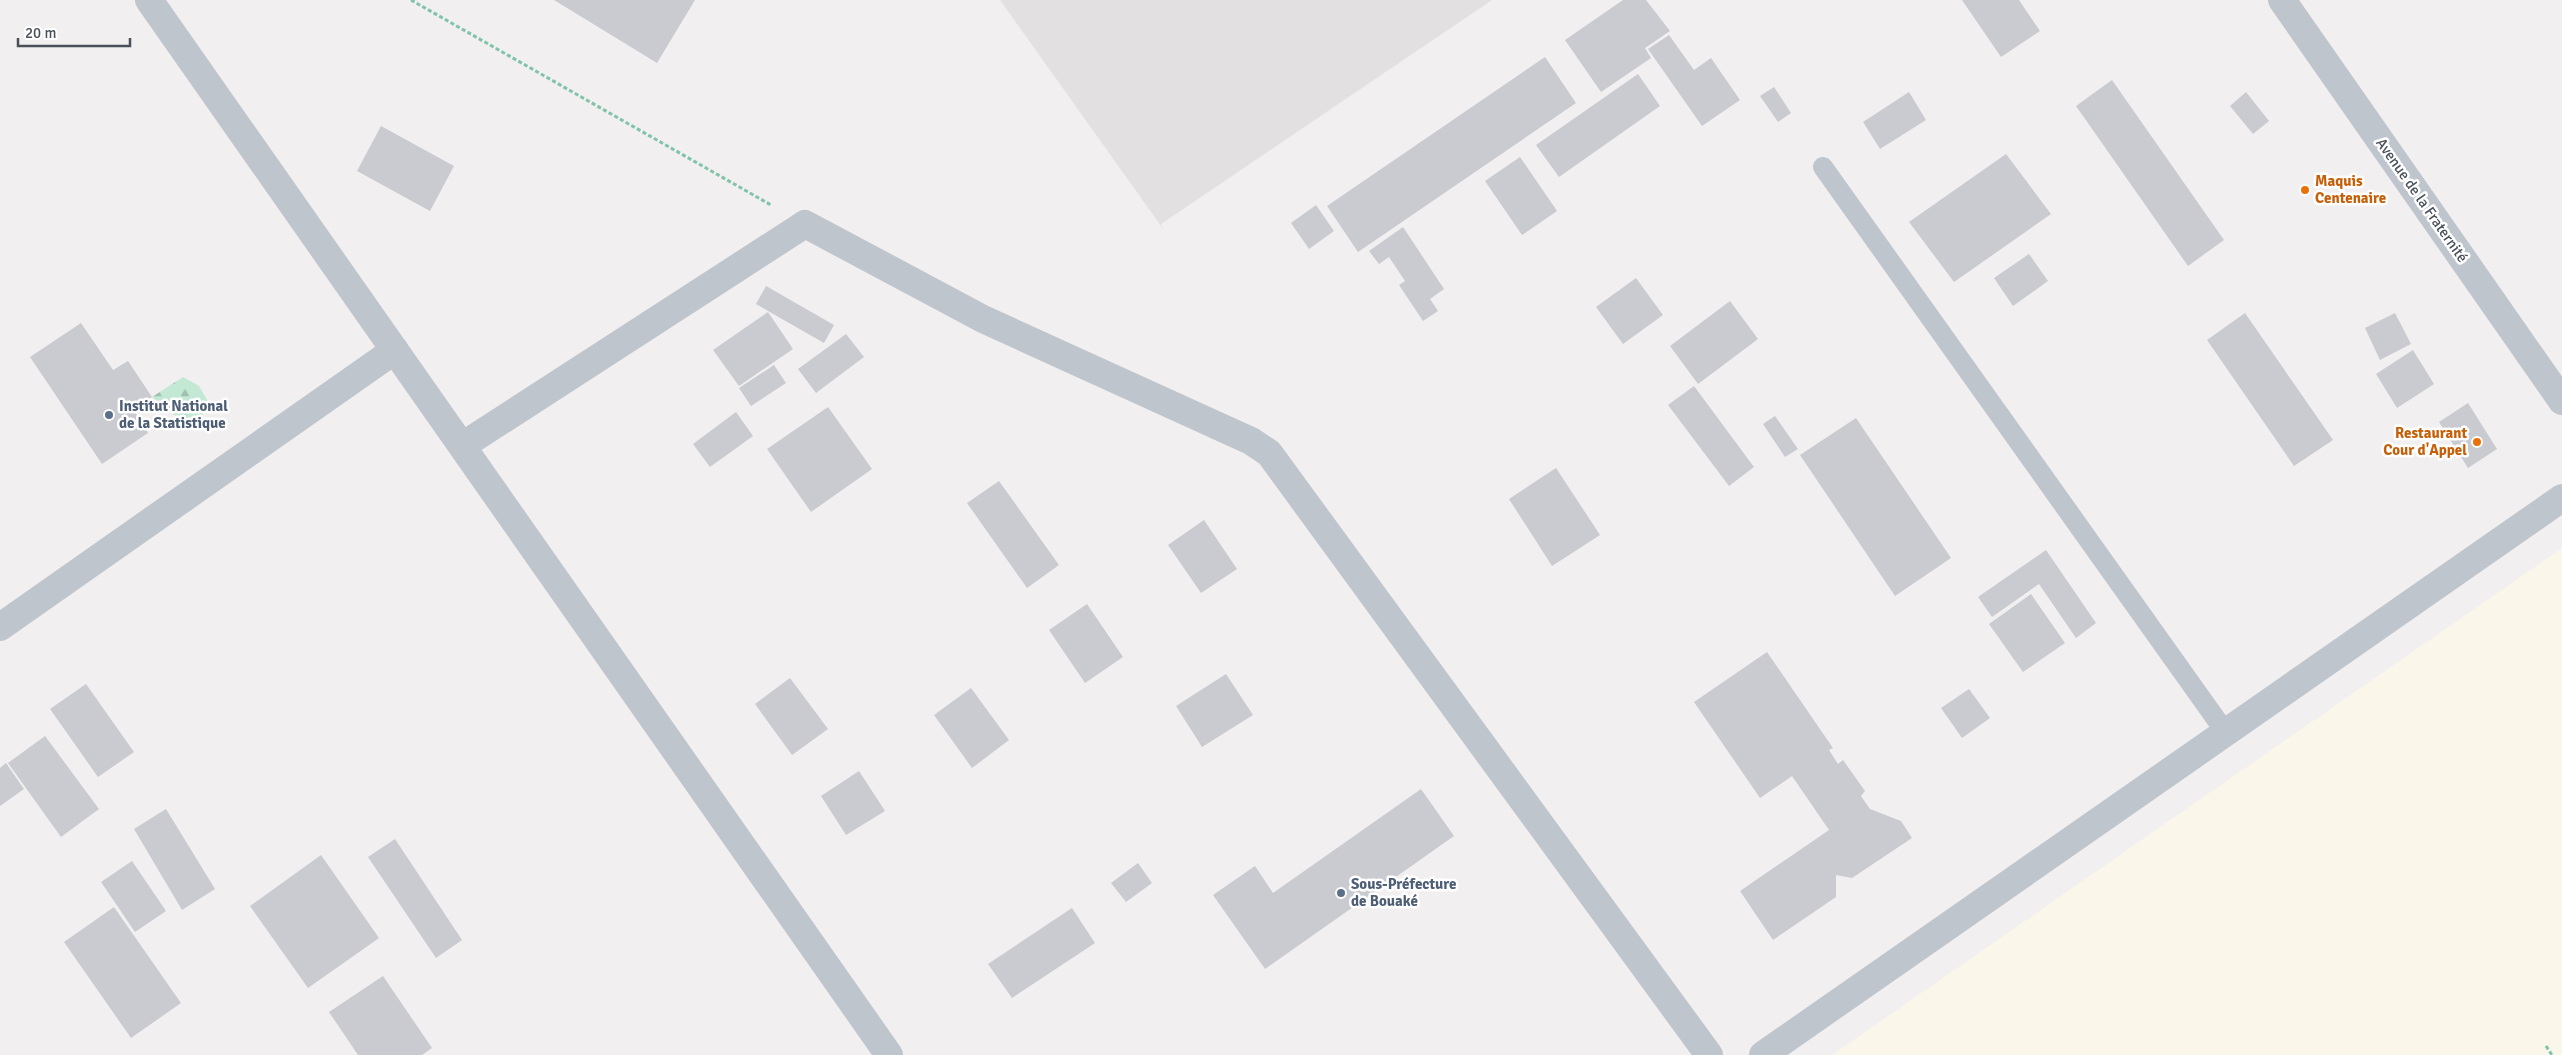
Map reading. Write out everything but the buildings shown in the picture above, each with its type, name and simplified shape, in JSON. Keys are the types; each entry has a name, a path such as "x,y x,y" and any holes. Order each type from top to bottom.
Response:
{"street":[{"path":"150,0 889,1055"},
{"name":"Avenue de la Fraternité","path":"2282,0 2562,401"},
{"path":"462,446 804,224 983,319 1251,441 1269,453 1709,1055"},
{"path":"0,627 395,350"},
{"path":"1763,1055 2562,498"}],"lane":[{"path":"1823,167 2226,732"}],"path":[{"path":"411,0 804,224"},
{"path":"2546,1046 2552,1055"}],"shaded area":[{"path":"1000,0 1492,0 1161,224 1164,230"},
{"path":"2562,548 2562,1055 1832,1055"}],"green space":[{"path":"183,377 199,386 210,405 198,420 174,415 152,397"}],"place":[{"name":"Maquis Centenaire","path":"2305,190"},
{"name":"Institut National de la Statistique","path":"109,415"},
{"name":"Restaurant Cour d'Appel","path":"2477,442"},
{"name":"Sous-Préfecture de Bouaké","path":"1341,893"}]}
